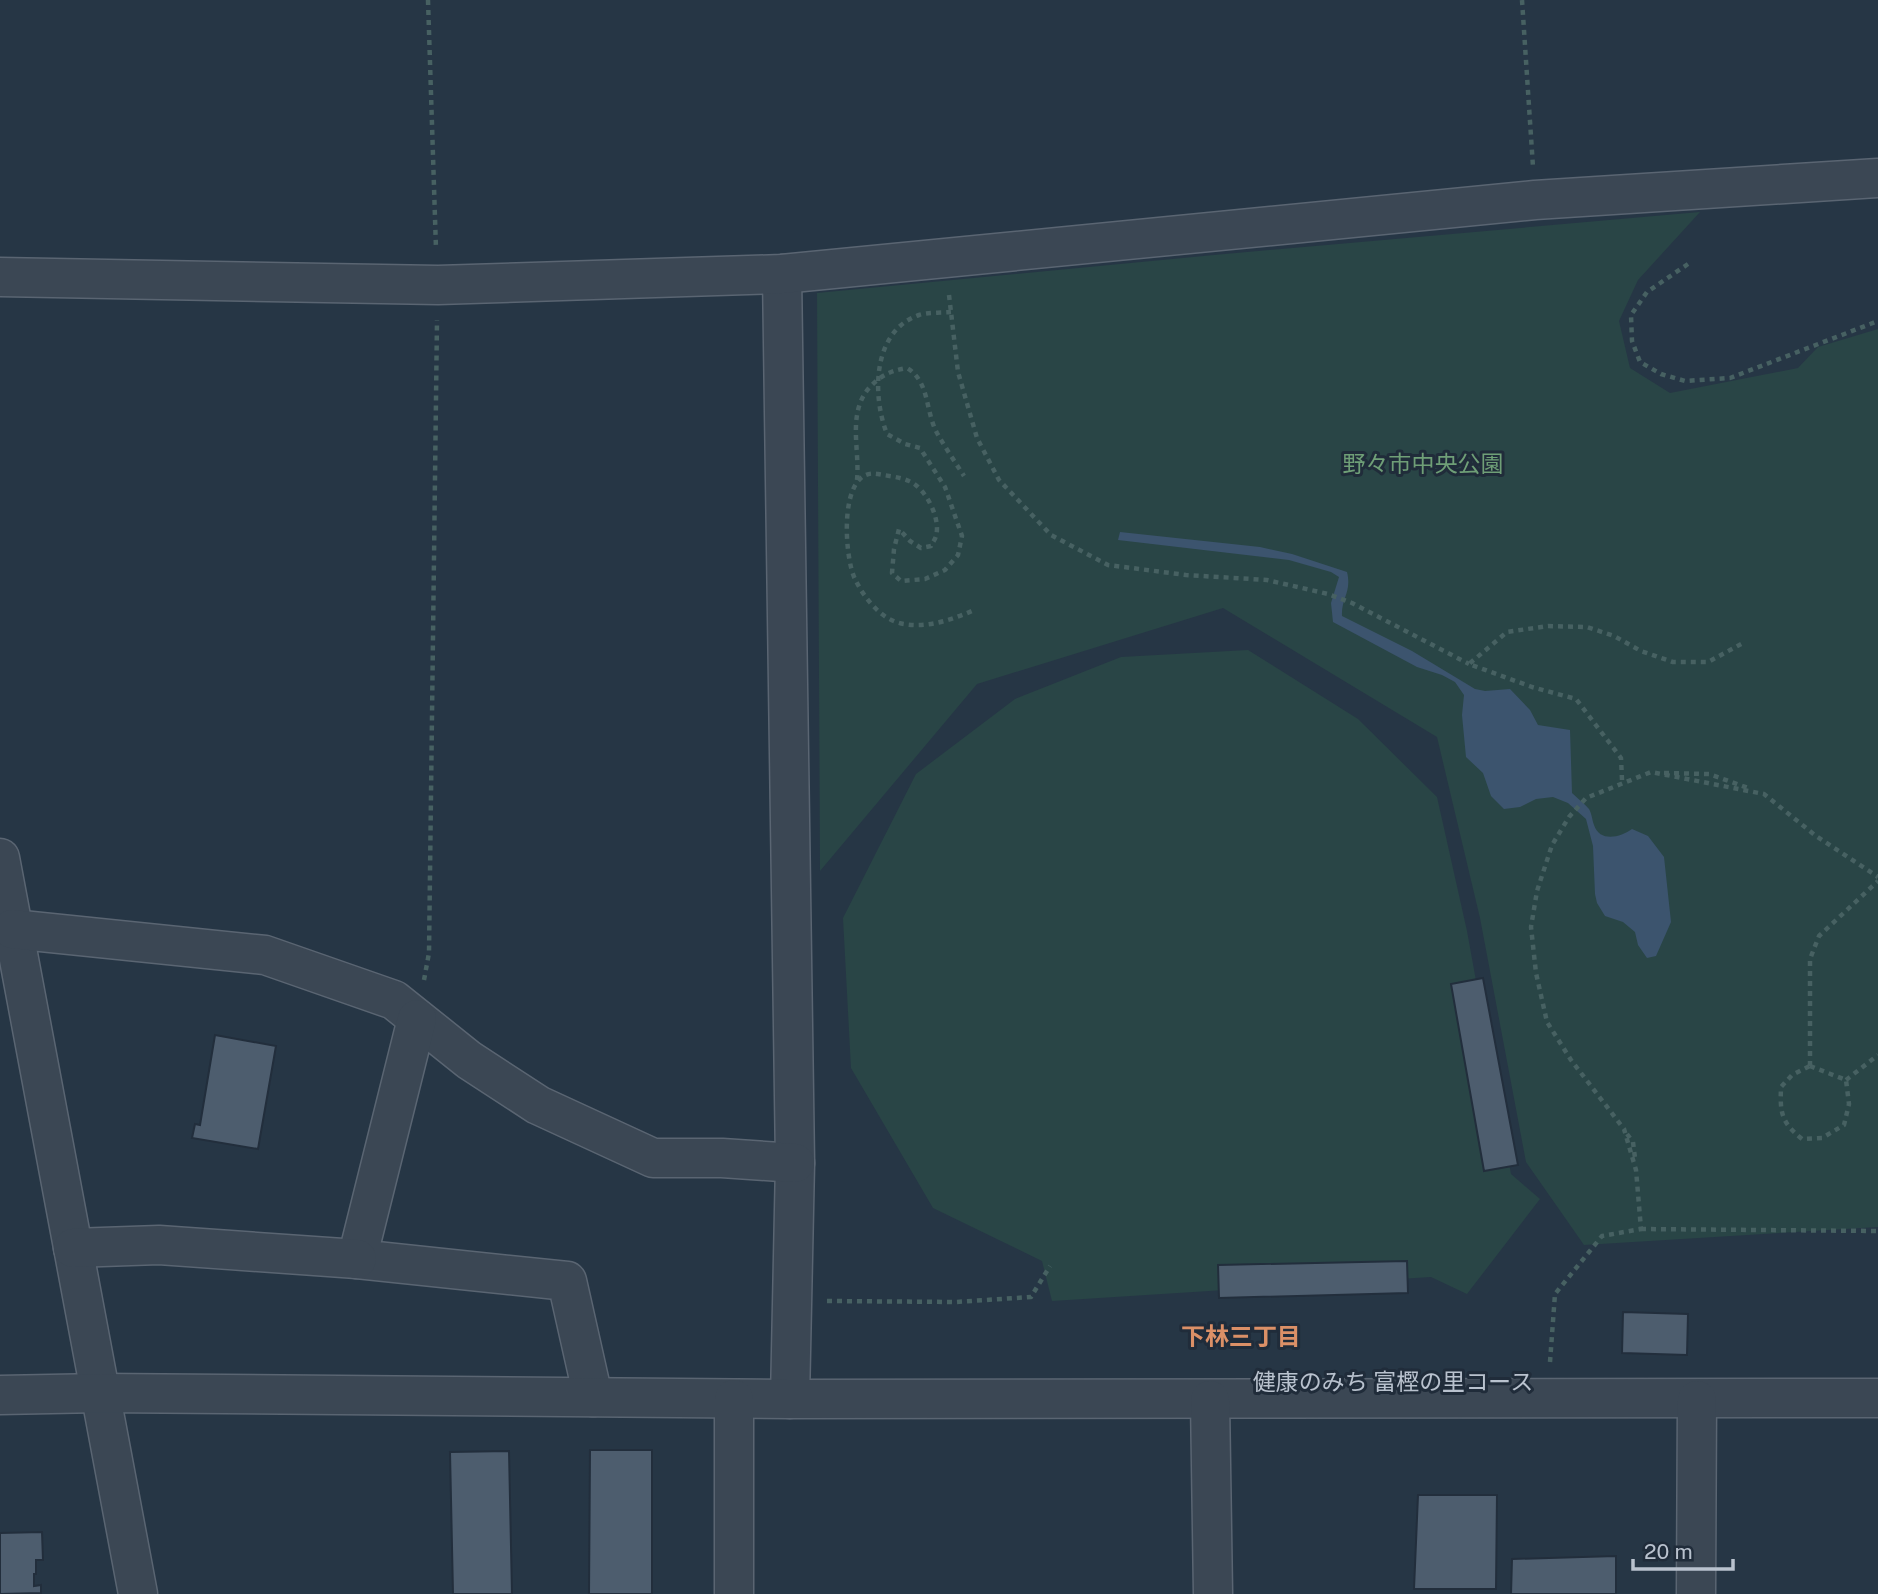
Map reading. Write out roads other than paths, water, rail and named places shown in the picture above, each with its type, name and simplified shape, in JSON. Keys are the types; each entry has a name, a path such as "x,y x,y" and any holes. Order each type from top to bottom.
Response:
{"street":[{"path":"0,277 438,285 782,274 1535,200 1878,178"},
{"path":"782,274 795,1163 790,1399"},
{"path":"0,858 138,1594"},
{"path":"12,929 265,955 394,1000 469,1060 538,1105 653,1158 722,1158 795,1163"},
{"path":"357,1259 417,1018"},
{"path":"73,1248 159,1245 357,1259 567,1281 593,1397"},
{"path":"0,1395 101,1393 1210,1400 1878,1398"},
{"path":"734,1399 734,1594"},
{"path":"1210,1400 1213,1594"},
{"path":"1696,1594 1697,1400"}],"water":[{"path":"1120,532 1260,547 1292,554 1347,572 1348,585 1342,616 1412,651 1475,689 1510,689 1530,710 1538,725 1570,730 1572,793 1589,809 1597,831 1611,837 1632,829 1648,836 1664,857 1671,922 1656,956 1647,958 1638,945 1635,932 1623,922 1605,916 1597,903 1593,846 1586,819 1568,803 1553,797 1536,799 1520,807 1504,809 1491,796 1483,773 1466,757 1462,715 1464,695 1455,682 1417,667 1333,622 1331,603 1339,577 1331,572 1289,560 1118,540"}],"district":[{"name":"下林三丁目","path":"1241,1337"}],"park label":[{"name":"野々市中央公園","path":"1423,464"}]}
